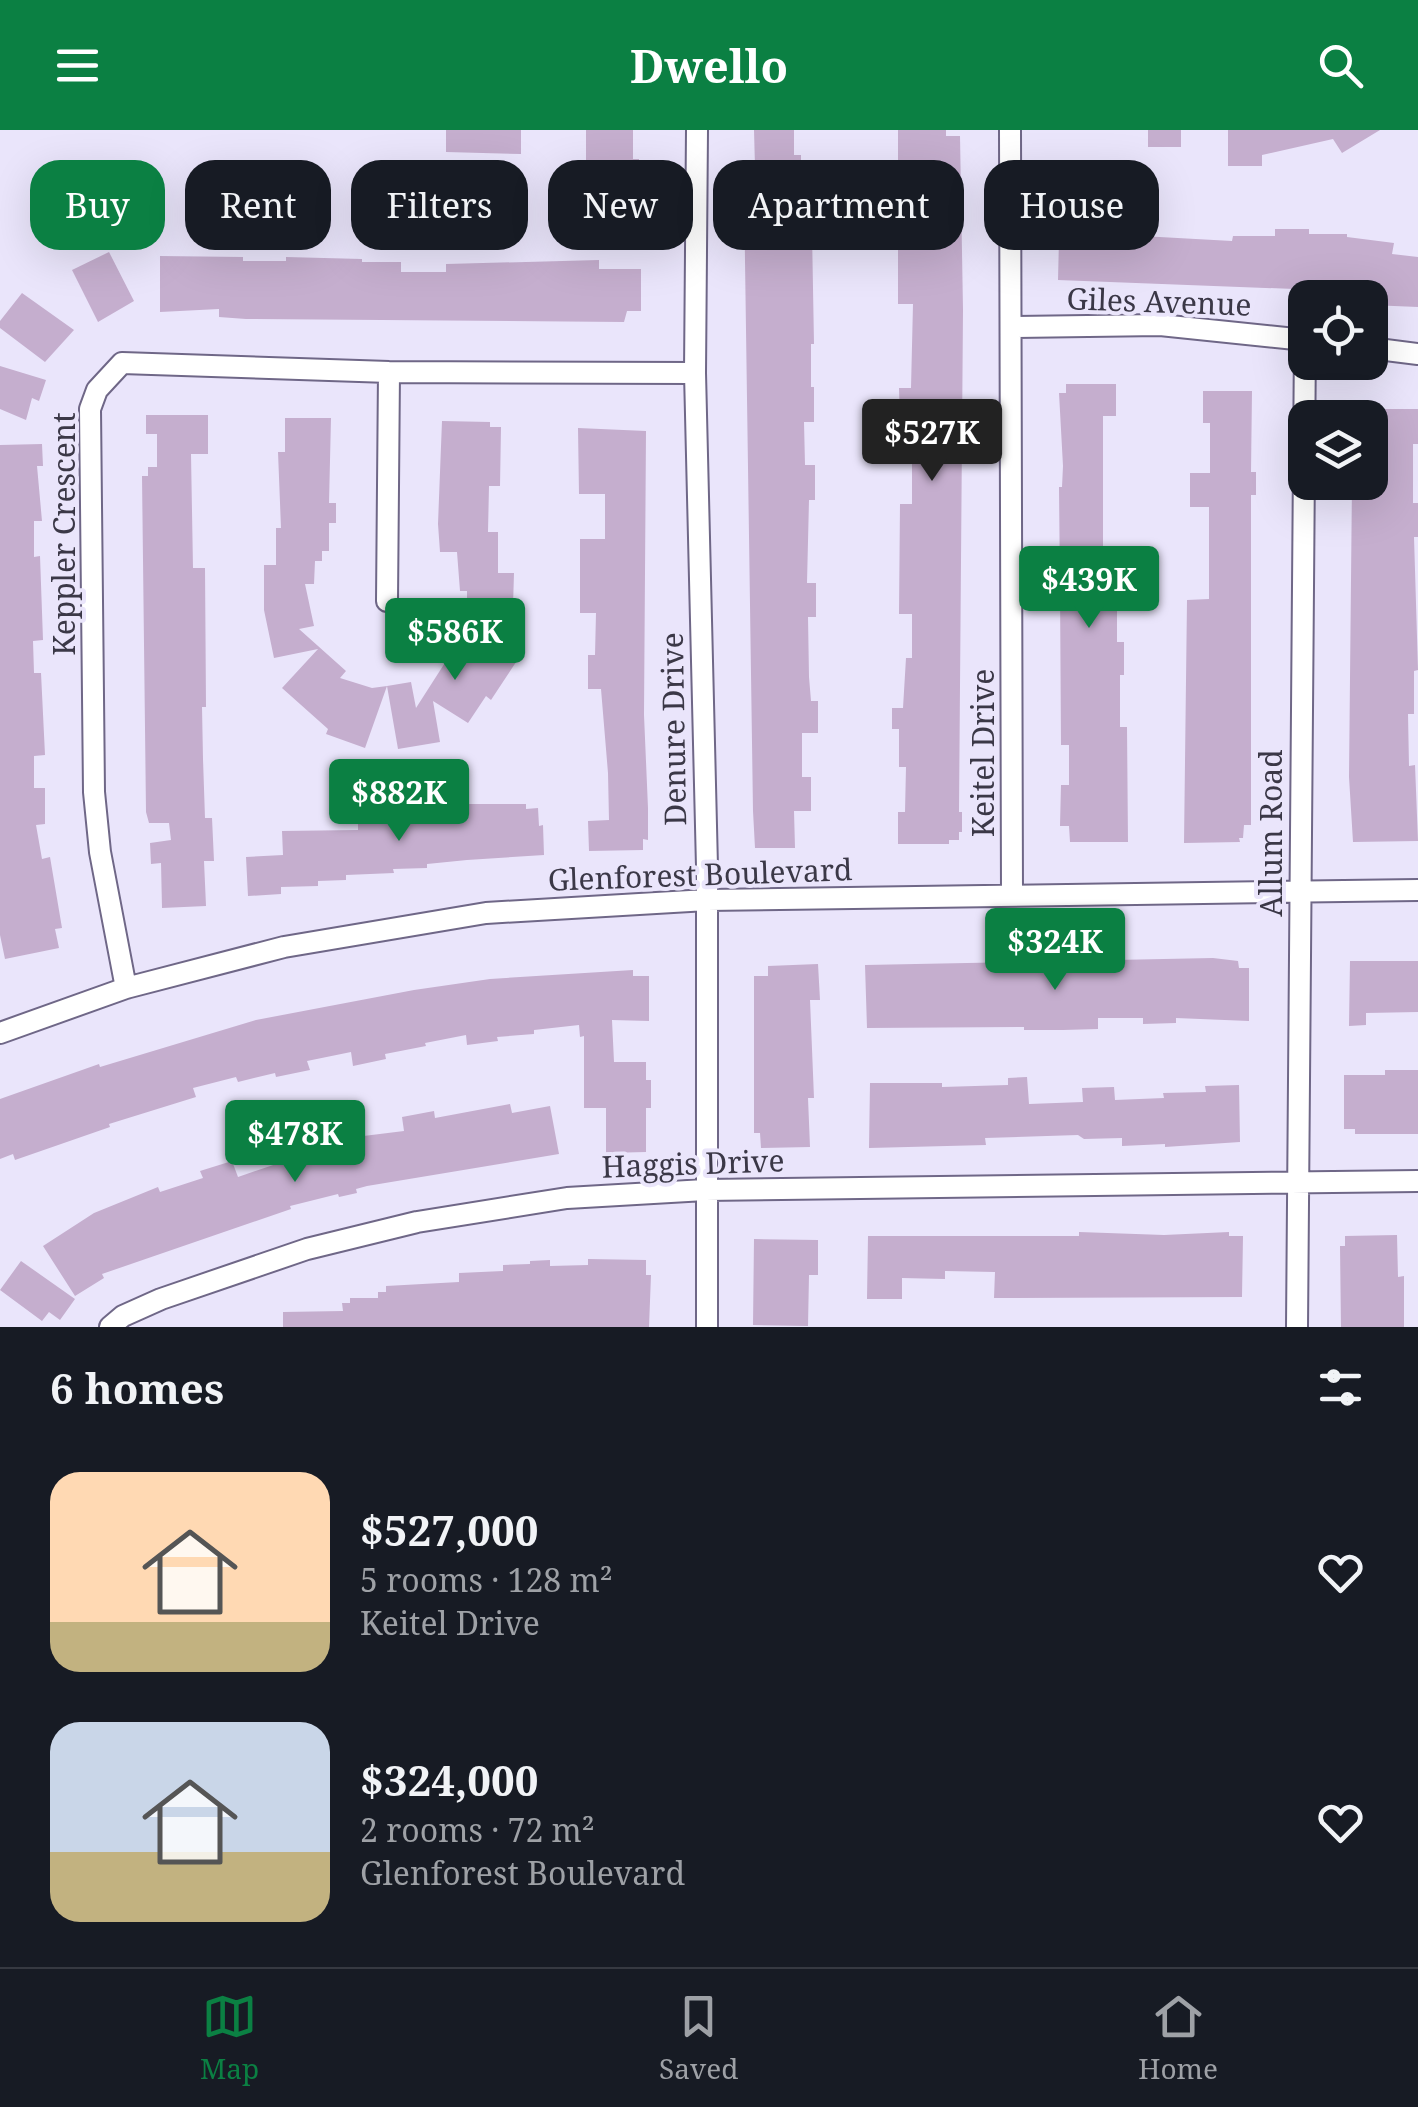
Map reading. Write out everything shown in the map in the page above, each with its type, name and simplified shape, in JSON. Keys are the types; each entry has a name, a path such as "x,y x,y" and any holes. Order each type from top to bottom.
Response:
{"street":[{"name":"Denure Drive","path":"698,130 696,373 707,900 706,1327"},
{"name":"Keitel Drive","path":"1010,130 1012,895"},
{"name":"Giles Avenue","path":"1011,328 1160,325 1288,338"},
{"path":"1388,350 1418,354"},
{"name":"Keppler Crescent","path":"126,988 100,852 94,792 90,410 97,390 122,362 390,372 696,373"},
{"path":"386,601 390,372"},
{"name":"Allum Road","path":"1297,1327 1305,380"},
{"name":"Glenforest Boulevard","path":"0,1032 126,988 284,947 486,913 707,900 1418,890"},
{"name":"Haggis Drive","path":"110,1327 135,1309 215,1278 380,1230 567,1198 705,1190 1418,1181"}],"building":[{"path":"446,130 521,130 521,154 446,152"},
{"path":"586,130 633,130 633,159 639,160 586,160"},
{"path":"754,130 794,130 794,155 801,155 801,160 755,160"},
{"path":"898,130 946,130 946,136 960,136 960,160 898,160"},
{"path":"1148,130 1181,130 1181,147 1148,147"},
{"path":"1228,130 1380,130 1342,153 1333,139 1262,155 1262,166 1228,166"},
{"path":"1275,229 1309,229 1309,234 1347,234 1394,243 1392,254 1418,257 1418,307 1388,306 1388,280 1288,280 1288,289 1058,280 1059,250 1159,250 1159,237 1232,241 1233,236 1275,236"},
{"path":"745,250 812,250 814,422 804,422 805,465 815,465 815,500 809,500 807,583 816,583 816,617 808,617 811,701 818,701 818,733 802,733 802,777 811,777 811,811 794,811 795,848 755,848"},
{"path":"898,250 962,250 962,832 959,840 949,840 949,844 898,844 898,812 905,812 906,767 899,767 899,729 892,729 892,708 903,708 906,658 912,658 912,614 899,614 900,504 912,504 912,460 905,460 905,420 900,420 899,388 911,388 913,304 898,304"},
{"path":"109,252 134,301 98,322 72,270"},
{"path":"160,256 243,257 243,261 286,261 286,257 362,259 401,262 401,272 446,272 446,264 599,260 599,269 641,269 641,311 627,311 624,322 246,319 219,317 219,309 160,312"},
{"path":"22,293 74,330 45,362 0,328 0,321"},
{"path":"0,366 46,380 39,401 32,398 26,420 0,409"},
{"path":"1066,384 1116,384 1116,416 1103,416 1103,594 1117,594 1117,642 1124,642 1120,727 1127,727 1128,842 1070,842 1069,826 1060,826 1061,785 1069,785 1069,745 1061,745 1059,487 1063,466 1059,393 1066,393"},
{"path":"1203,391 1252,391 1251,472 1256,472 1256,495 1251,495 1251,825 1244,825 1240,842 1184,843 1187,600 1209,599 1209,507 1190,507 1190,473 1210,473 1210,423 1203,423"},
{"path":"1388,409 1418,409 1418,444 1413,444 1413,503 1418,503 1418,537 1414,537 1418,670 1414,671 1414,714 1408,714 1409,766 1415,765 1418,841 1353,842 1349,777 1352,500 1388,500"},
{"path":"146,415 208,415 208,454 191,454 193,568 205,568 203,759 205,818 212,818 214,861 204,861 206,906 162,908 161,863 151,864 150,843 171,840 169,823 149,823 146,812 142,476 148,476 148,467 157,467 157,434 146,434"},
{"path":"285,418 331,418 329,503 336,503 336,523 329,523 329,551 322,551 322,561 315,561 314,584 305,584 314,626 299,629 346,671 340,678 372,688 387,686 365,748 326,734 328,729 282,688 318,649 274,658 264,610 264,565 276,565 276,528 281,528 278,452 285,452"},
{"path":"442,421 490,422 490,427 501,427 500,486 489,486 488,532 498,532 498,573 514,573 513,606 467,605 467,591 460,591 457,552 440,552"},
{"path":"578,428 646,431 644,715 648,840 643,839 643,850 589,851 588,821 609,820 608,773 601,689 588,689 588,655 595,655 596,613 580,613 580,539 605,539 605,494 579,494"},
{"path":"42,444 43,466 37,466 42,521 34,521 34,557 40,556 43,640 33,641 34,673 41,673 45,755 34,756 34,788 45,788 45,824 36,825 42,859 50,857 62,928 55,929 59,948 5,959 0,935 0,445"},
{"path":"468,613 517,641 513,648 522,653 491,700 486,696 468,723 433,701 440,742 398,749 387,686 411,682 416,708 457,644 452,641"},
{"path":"526,804 526,809 538,808 544,855 346,875 346,880 318,881 318,886 281,887 281,894 248,896 246,857 283,855 282,831 358,830 358,815 398,813 398,807"},
{"path":"1213,958 1238,961 1239,968 1249,968 1249,1021 1176,1018 1176,1023 1143,1024 1143,1018 1098,1018 1098,1029 867,1028 865,965"},
{"path":"1350,961 1418,961 1418,1012 1366,1013 1366,1025 1349,1026"},
{"path":"818,964 820,1000 810,1000 814,1098 808,1098 810,1147 761,1148 760,1133 754,1133 754,976 768,976 768,966"},
{"path":"633,970 633,976 649,976 649,1021 612,1020 614,1062 646,1062 646,1080 651,1080 651,1108 646,1108 646,1152 606,1153 606,1108 584,1108 584,1036 580,1037 579,1025 467,1045 466,1035 425,1043 426,1046 385,1054 386,1059 353,1066 351,1052 307,1061 310,1070 238,1082 236,1077 193,1088 196,1097 109,1124 110,1127 15,1160 13,1154 0,1159 0,1099 99,1064 100,1067 256,1020 414,990 490,979"},
{"path":"1385,1070 1418,1070 1418,1134 1355,1134 1355,1129 1344,1129 1344,1075 1385,1075"},
{"path":"1027,1077 1029,1104 1083,1102 1082,1088 1114,1087 1115,1100 1164,1098 1163,1093 1206,1092 1205,1086 1239,1085 1240,1142 1122,1146 1122,1138 1084,1139 1078,1135 985,1138 986,1145 869,1148 870,1083 1008,1085 1008,1078"},
{"path":"510,1104 512,1113 550,1106 559,1154 367,1186 356,1189 357,1193 290,1206 291,1209 102,1274 104,1278 75,1296 43,1246 94,1213 158,1187 160,1192 203,1178 200,1171 232,1161 238,1177 285,1161 281,1146 314,1138 315,1142 404,1131 402,1117 434,1111 435,1118"},
{"path":"1079,1232 1229,1232 1229,1236 1243,1236 1242,1297 994,1298 995,1272 945,1271 945,1279 902,1278 902,1299 867,1299 868,1236 1079,1236"},
{"path":"1397,1235 1398,1277 1404,1276 1404,1327 1341,1327 1340,1246 1345,1246 1345,1236"},
{"path":"754,1239 818,1240 818,1275 809,1275 808,1326 753,1325"},
{"path":"588,1259 646,1260 646,1275 651,1275 649,1327 283,1327 283,1312 343,1311 342,1303 350,1303 350,1298 378,1298 378,1292 386,1292 386,1286 459,1282 459,1273 503,1271 503,1265 530,1261 550,1260 550,1266 588,1265"},
{"path":"21,1261 75,1299 60,1320 49,1312 42,1321 0,1290"}]}
